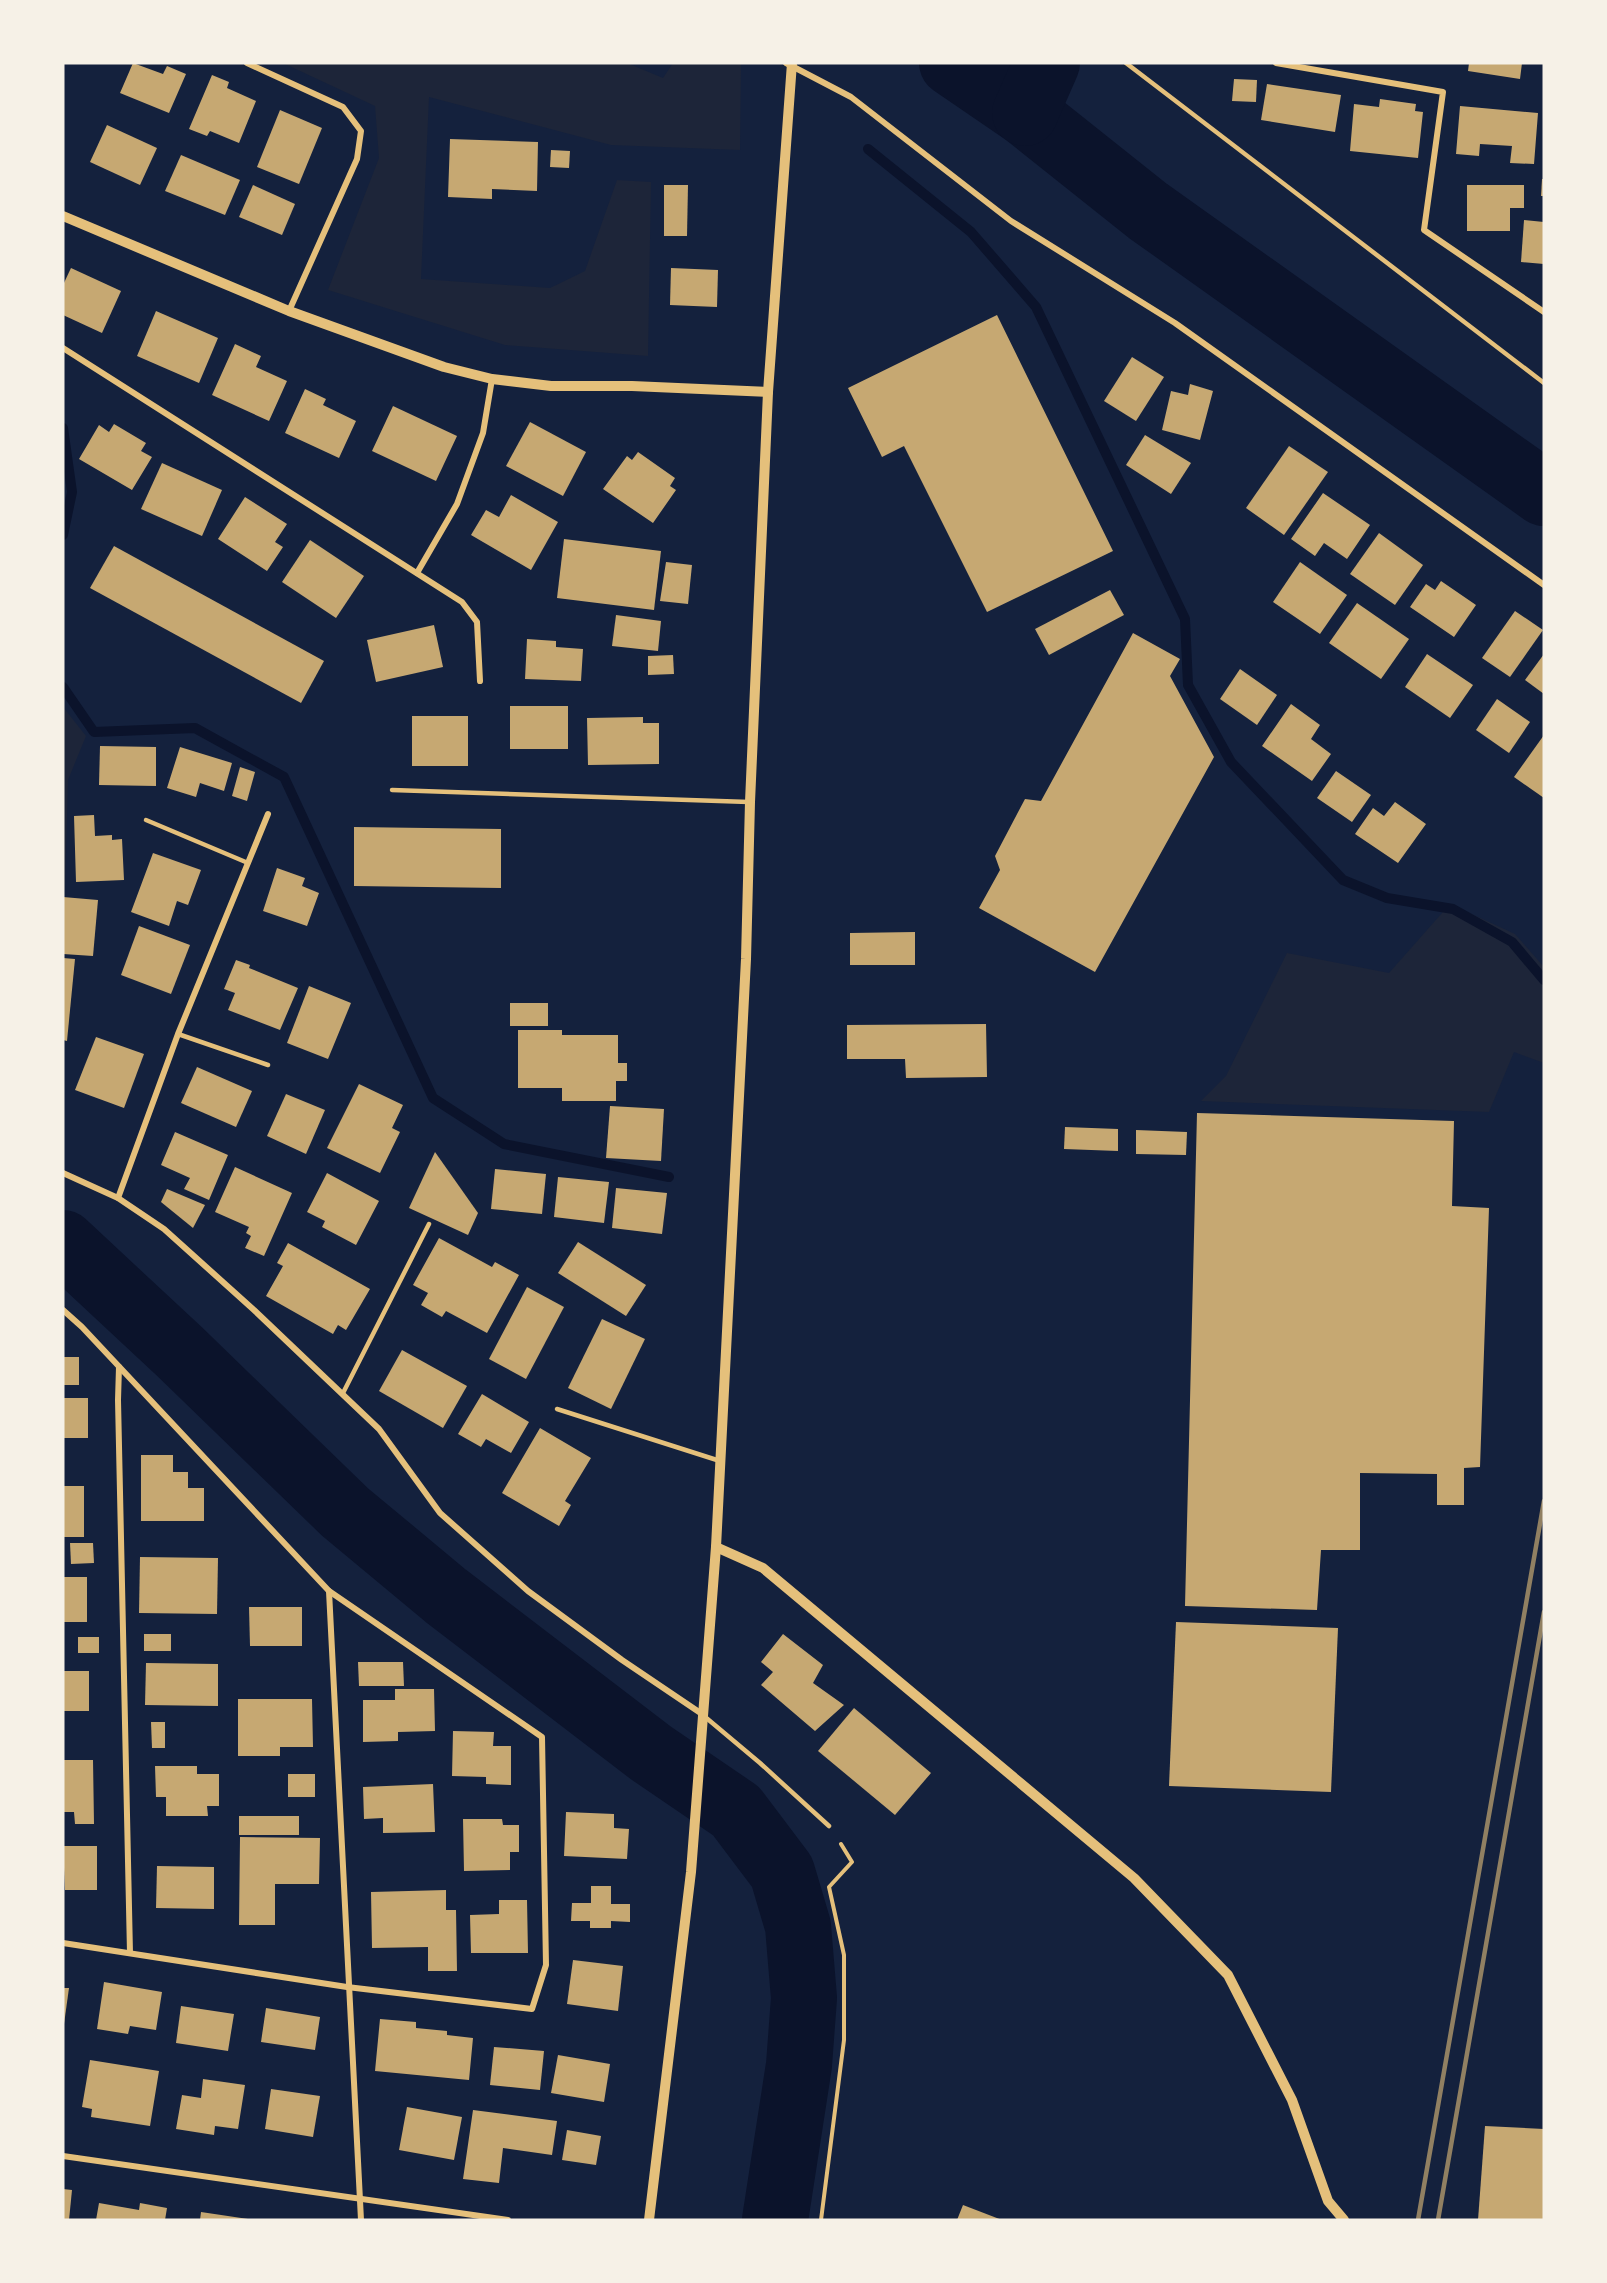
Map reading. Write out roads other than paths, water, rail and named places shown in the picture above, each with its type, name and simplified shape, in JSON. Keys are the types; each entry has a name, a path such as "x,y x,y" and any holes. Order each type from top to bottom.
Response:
{"street":[{"path":"247,63 343,107 361,131 357,159 289,311"},
{"path":"1276,63 1443,92 1424,230 1544,312"},
{"path":"649,2220 691,1872 716,1546 746,959 750,802 768,392 790,64 851,97 1011,221 1175,323 1544,585"},
{"path":"63,216 289,311 444,367 492,379 552,386 632,386 768,392"},
{"path":"63,348 462,602 477,622 480,681"},
{"path":"417,573 457,504 483,433 492,379"},
{"path":"118,1198 178,1034 268,814"},
{"path":"63,1173 118,1198 164,1229 343,1393 379,1430 440,1513 528,1591 622,1660 702,1714"},
{"path":"63,1310 329,1591 542,1737 546,1965 532,2009 347,1987 63,1942"},
{"path":"119,1367 130,1953"},
{"path":"716,1546 763,1568 1134,1878 1228,1975 1292,2100 1328,2201 1344,2220"},
{"path":"329,1591 347,1987 361,2220"},
{"path":"63,2156 508,2220"}],"lane":[{"path":"1126,63 1544,383"},
{"path":"392,790 750,802"},
{"path":"146,820 248,863"},
{"path":"178,1034 268,1065"},
{"path":"343,1393 429,1224"},
{"path":"557,1409 721,1461"},
{"path":"702,1714 829,1826"}],"waterway":[{"path":"952,63 1025,113 1148,211 1544,493"},
{"path":"1025,113 1047,63"},
{"path":"868,149 971,232 1036,307 1185,619 1188,685 1231,762 1343,880 1387,898 1453,909 1512,942 1544,980"},
{"path":"63,428 72,492 63,535"},
{"path":"63,687 94,732 195,728 284,777 433,1098 504,1144 669,1177"},
{"path":"63,1243 180,1352 345,1512 446,1596 651,1753 736,1811 782,1872 798,1926 804,1998 799,2065 775,2220"}],"railway":[{"path":"1418,2220 1544,1501"},
{"path":"1438,2220 1544,1612"}]}
